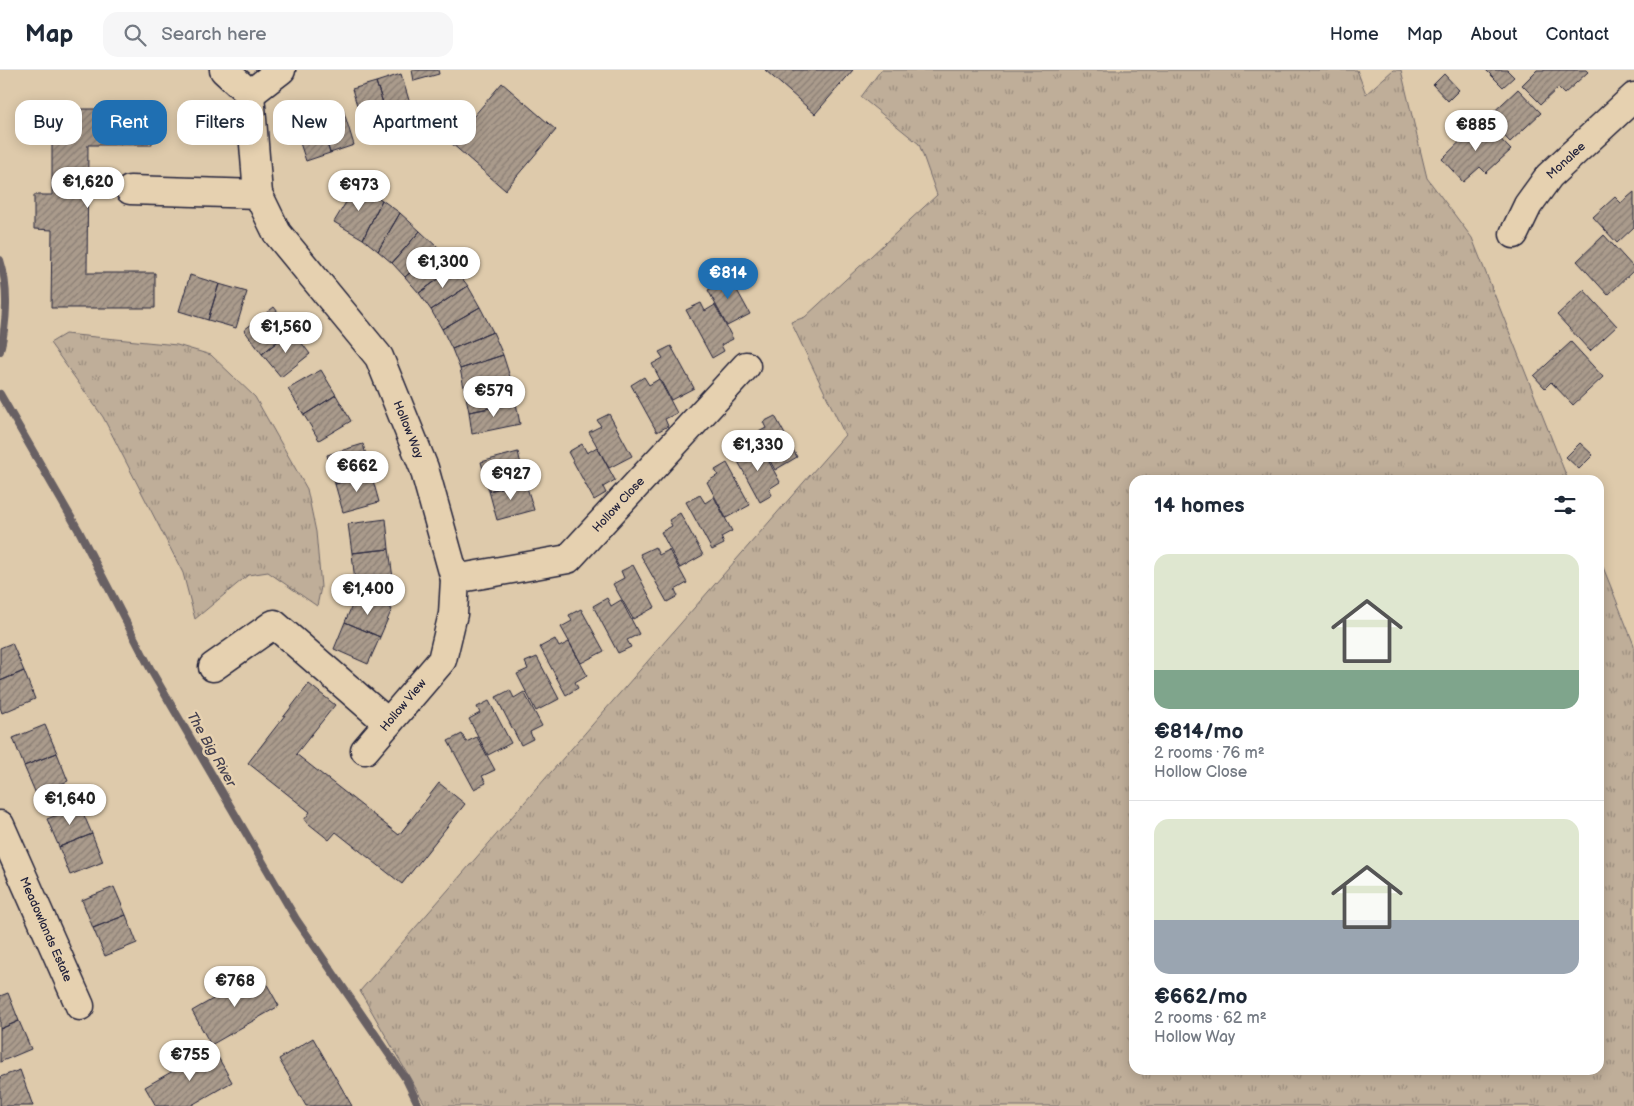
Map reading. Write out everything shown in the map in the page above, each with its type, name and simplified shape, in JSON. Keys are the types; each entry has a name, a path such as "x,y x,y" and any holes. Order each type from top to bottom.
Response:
{"street":[{"path":"130,190 258,194 250,94 224,70"},
{"path":"250,94 281,70"},
{"name":"Monalee","path":"1514,234 1528,205 1549,176 1634,97"},
{"name":"Hollow Way","path":"258,194 277,233 379,357 424,468 455,579 453,614 442,660"},
{"name":"Hollow Close","path":"455,579 568,560 746,366"},
{"path":"213,668 274,624 388,722"},
{"name":"Hollow View","path":"365,750 442,660"},
{"name":"Meadowlands Estate","path":"0,825 80,1006"}],"green space":[{"path":"881,70 1357,70 1366,94 1393,70 1401,70 1427,178 1472,238 1566,475 1129,475 1129,1075 1604,1075 1604,570 1634,645 1634,1106 426,1106 360,991 845,435 791,322 805,317 937,195 919,144 861,97"},
{"path":"65,334 177,345 211,355 255,397 307,489 316,532 321,587 317,606 268,572 248,575 195,619 183,573 103,417 50,343"}],"building":[{"path":"412,70 438,70 439,74 414,81"},
{"path":"765,70 853,70 815,114"},
{"path":"1486,70 1507,70 1514,77 1503,87"},
{"path":"1537,70 1586,70 1588,72 1564,94 1558,88 1541,104 1522,85"},
{"path":"401,74 409,100 382,100 376,82"},
{"path":"1444,74 1459,90 1448,101 1433,85"},
{"path":"376,82 382,100 355,100 352,89"},
{"path":"502,83 556,130 505,190 453,145 476,145 476,114"},
{"path":"1518,89 1541,113 1510,142 1487,118"},
{"path":"82,109 92,109 92,145 88,145 87,273 155,273 155,308 51,308 52,230 34,229 34,195 52,195 52,145 82,145"},
{"path":"345,116 354,145 330,153 328,145 345,145"},
{"path":"1482,120 1511,150 1486,173 1480,167 1463,182 1442,159"},
{"path":"301,145 328,145 330,153 306,161"},
{"path":"357,184 382,200 363,239 334,222"},
{"path":"1634,192 1634,227 1617,243 1593,217 1615,197 1621,203"},
{"path":"382,200 400,213 378,251 363,239"},
{"path":"400,213 420,231 392,263 378,251"},
{"path":"420,231 438,248 405,277 392,263"},
{"path":"1604,235 1634,268 1608,295 1577,261"},
{"path":"438,248 454,268 419,293 405,277"},
{"path":"454,268 468,286 431,310 419,293"},
{"path":"727,272 750,314 727,326 708,290 719,284 715,278"},
{"path":"190,275 219,284 208,320 179,311"},
{"path":"219,284 247,292 236,328 208,320"},
{"path":"468,286 480,307 442,329 431,310"},
{"path":"1584,290 1617,326 1590,351 1557,315"},
{"path":"701,303 705,311 715,305 733,339 721,345 724,351 712,358 686,310"},
{"path":"274,307 292,330 262,354 244,330"},
{"path":"480,307 493,332 452,349 442,329"},
{"path":"292,330 310,354 281,377 262,354"},
{"path":"493,332 503,355 460,369 452,349"},
{"path":"1571,342 1603,377 1573,405 1551,382 1545,388 1534,376"},
{"path":"671,346 694,388 671,400 652,364 663,358 659,352"},
{"path":"503,355 511,380 465,392 460,369"},
{"path":"321,370 336,395 304,415 288,389"},
{"path":"644,377 649,385 659,379 677,413 665,419 668,426 657,432 631,385"},
{"path":"511,380 516,403 469,412 465,392"},
{"path":"336,395 351,421 319,440 304,415"},
{"path":"516,403 520,424 472,434 469,412"},
{"path":"609,414 632,456 609,468 589,432 601,426 597,420"},
{"path":"775,416 797,457 775,470 755,434 766,428 763,422"},
{"path":"1580,443 1593,455 1579,469 1566,457"},
{"path":"363,444 371,473 335,484 327,455"},
{"path":"582,444 587,453 597,447 615,480 603,487 606,493 594,500 568,452"},
{"path":"748,446 753,454 762,449 780,482 769,489 772,495 760,502 734,454"},
{"path":"518,452 525,481 489,491 481,462"},
{"path":"727,463 750,505 726,518 707,482 718,475 715,470"},
{"path":"371,473 379,502 343,512 335,484"},
{"path":"525,481 534,510 497,520 489,491"},
{"path":"700,495 705,503 714,497 732,531 721,537 724,544 712,550 686,502"},
{"path":"680,513 703,555 680,568 661,532 672,526 669,520"},
{"path":"386,519 389,549 352,553 348,524"},
{"path":"655,547 659,555 669,550 687,583 675,590 678,596 667,602 640,554"},
{"path":"389,549 393,578 355,583 352,553"},
{"path":"633,565 655,607 633,619 613,584 624,578 621,571"},
{"path":"357,594 392,609 380,637 345,622"},
{"path":"607,598 611,606 621,600 639,634 627,640 631,647 618,653 593,606"},
{"path":"581,609 604,651 581,663 561,627 572,621 569,615"},
{"path":"345,622 380,637 368,664 334,649"},
{"path":"555,639 559,647 569,642 587,675 575,682 578,688 566,695 540,647"},
{"path":"12,643 24,671 0,681 0,648"},
{"path":"537,657 559,699 536,711 517,674 528,669 525,662"},
{"path":"24,671 35,699 2,713 0,707 0,681"},
{"path":"309,684 335,705 296,754 399,835 439,783 465,804 402,884 336,832 329,840 304,820 310,812 248,763"},
{"path":"510,690 514,698 524,692 542,726 530,732 533,739 521,745 496,697"},
{"path":"489,701 511,743 488,755 469,719 480,713 477,707"},
{"path":"45,725 57,753 24,766 13,738"},
{"path":"462,734 466,742 477,737 495,770 482,776 486,783 474,789 448,741"},
{"path":"57,753 68,781 36,794 24,766"},
{"path":"80,806 92,834 59,847 47,819"},
{"path":"92,834 103,862 70,875 59,847"},
{"path":"114,887 126,915 93,928 82,900"},
{"path":"126,915 137,943 105,956 93,928"},
{"path":"260,972 279,1006 211,1045 192,1011"},
{"path":"8,993 19,1021 0,1029 0,996"},
{"path":"19,1021 31,1049 0,1062 0,1029"},
{"path":"313,1038 352,1106 306,1106 279,1059"},
{"path":"213,1048 232,1082 190,1106 156,1106 145,1087"},
{"path":"20,1070 33,1106 0,1106 0,1077"}],"waterway":[{"name":"The Big River","path":"0,260 6,293 4,328 0,351"},
{"name":"The Big River","path":"0,394 79,531 152,672 296,919 406,1079 419,1106"}]}
